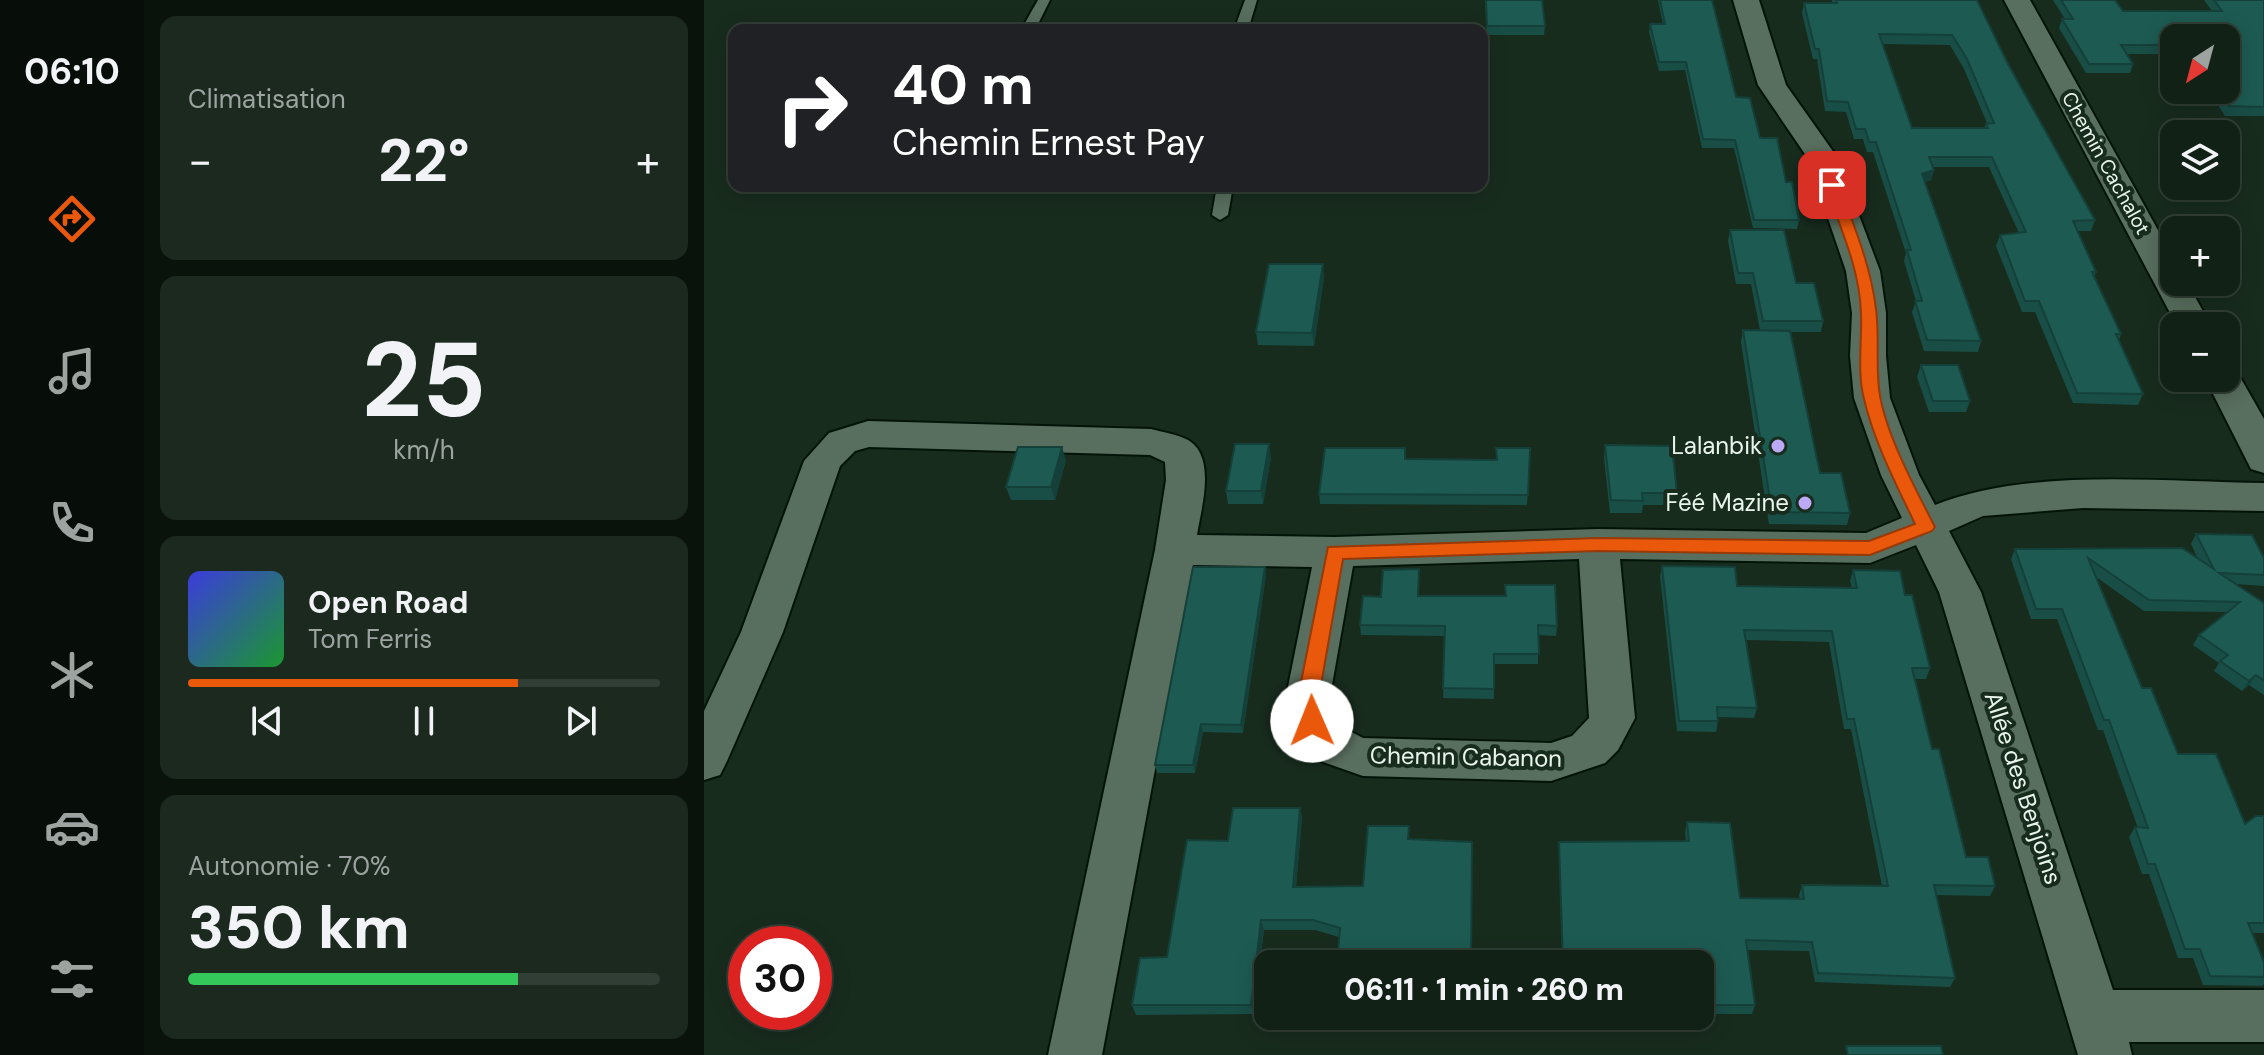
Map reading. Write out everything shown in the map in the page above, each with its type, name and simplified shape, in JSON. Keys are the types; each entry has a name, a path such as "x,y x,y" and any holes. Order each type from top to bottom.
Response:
{"street":[{"name":"Allée des Benjoins","path":"1746,0 1772,85 1822,157 1863,271 1869,313 1868,356 1872,398 1900,475 1960,592 2100,1035"},
{"name":"Chemin Cachalot","path":"2017,0 2186,312"},
{"path":"2231,392 2263,452"},
{"path":"704,761 762,632 823,461 842,442 868,434 1061,438 1151,442 1174,449 1184,458 1185,480 1175,550 1075,1055"},
{"path":"1175,550 1335,552 1598,544 1870,548 1978,503 2083,494 2264,497"},
{"name":"Chemin Cabanon","path":"1335,552 1307,702 1320,737 1339,749 1363,757 1551,762 1577,758 1595,747 1612,718 1598,544"},
{"path":"2100,1035 2264,1016"}],"lane":[{"path":"1031,24 1044,0"},
{"path":"1243,24 1251,0"},
{"path":"1220,215 1224,192"}],"building":[{"path":"1486,0 1542,0 1545,26 1487,24"},
{"path":"1660,0 1712,0 1736,97 1750,98 1760,138 1777,138 1786,182 1792,182 1799,220 1754,220 1735,140 1703,139 1686,62 1659,62 1650,24 1665,24"},
{"path":"1836,0 1977,0 2008,64 2095,220 2073,221 2096,272 2092,272 2121,334 2116,334 2143,394 2077,393 2039,301 2025,301 2000,235 2026,232 1992,157 1929,157 1934,170 1922,174 1981,341 1927,340 1915,301 1922,301 1907,250 1911,250 1876,142 1869,142 1865,129 1856,129 1848,102 1827,101 1819,49 1815,49 1804,3 1837,3","holes":["1879,34 1952,35 1967,59 1994,123 1986,124 1988,128 1912,128"]},
{"path":"2061,0 2115,0 2123,11 2222,11 2214,0 2264,0 2264,107 2228,104 2240,104 2240,24 2160,24 2160,45 2121,45 2133,64 2089,64 2062,19 2073,19"},
{"path":"1730,230 1784,230 1796,283 1814,283 1823,321 1763,321 1753,273 1738,273"},
{"path":"1269,264 1323,264 1312,333 1256,332"},
{"path":"1743,330 1790,331 1820,473 1841,473 1850,513 1772,512"},
{"path":"1921,365 1958,365 1970,401 1933,401"},
{"path":"1235,444 1269,444 1261,491 1226,491"},
{"path":"1605,445 1672,446 1677,493 1642,493 1643,501 1611,500"},
{"path":"1018,447 1062,447 1051,487 1006,487"},
{"path":"1325,448 1405,448 1405,459 1497,460 1496,448 1530,448 1528,495 1319,494"},
{"path":"2196,534 2252,535 2264,558 2264,575 2219,573 2264,603 2264,681 2256,675 2249,681 2220,661 2228,655 2199,635 2240,602 2149,600 2088,558 2142,688 2151,688 2178,754 2216,754 2245,824 2256,816 2264,816 2264,923 2248,923 2264,962 2264,977 2210,976 2200,949 2185,949 2155,864 2148,864 2135,827 2148,828 2109,720 2104,720 2062,609 2036,609 2015,549 2182,548 2214,569"},
{"path":"1662,566 1735,567 1737,586 1857,588 1853,570 1900,571 1905,595 1912,595 1930,668 1912,668 1932,749 1939,749 1966,857 1988,857 1995,886 1934,885 1955,978 1818,973 1812,942 1746,940 1755,1005 1714,1005 1714,950 1563,950 1559,842 1689,841 1687,822 1730,823 1740,898 1804,899 1802,885 1888,886 1854,719 1847,719 1832,631 1744,630 1757,708 1717,707 1718,721 1679,721"},
{"path":"1193,567 1265,567 1241,725 1201,724 1193,765 1155,765"},
{"path":"1419,569 1418,596 1506,596 1505,585 1555,585 1557,626 1538,625 1539,654 1494,654 1494,689 1443,688 1445,626 1360,625 1363,596 1381,597 1383,570"},
{"path":"1233,808 1300,808 1293,887 1363,886 1368,826 1409,826 1408,839 1472,842 1471,950 1338,950 1340,928 1313,920 1261,920 1257,950 1254,950 1251,1005 1132,1005 1140,958 1167,957 1187,840 1228,841"},
{"path":"1846,1046 1941,1046 1943,1055 1848,1055"}],"place":[{"name":"Lalanbik","path":"1778,446"},
{"name":"Féé Mazine","path":"1805,503"}],"route":[{"path":"1312,721 1307,702 1335,552 1598,544 1870,548 1926,527 1900,475 1872,398 1868,356 1869,313 1863,271 1832,185"}]}
